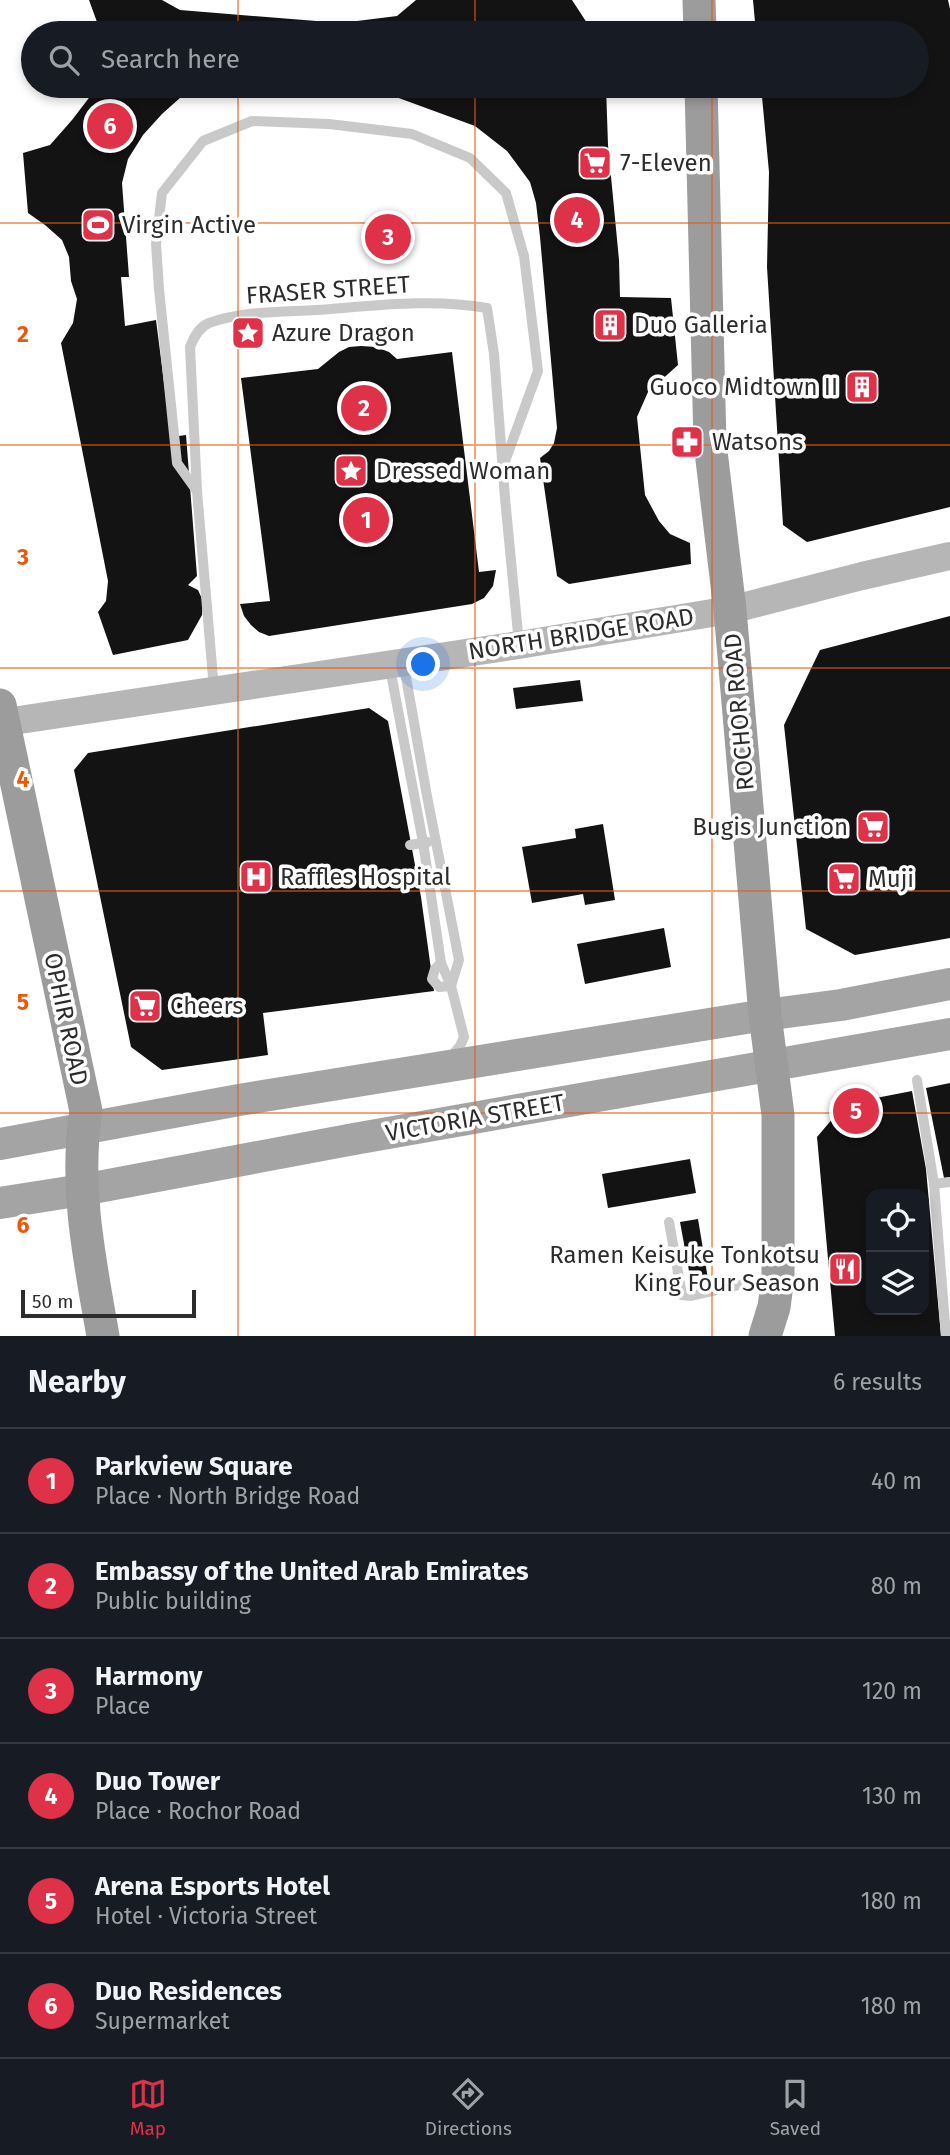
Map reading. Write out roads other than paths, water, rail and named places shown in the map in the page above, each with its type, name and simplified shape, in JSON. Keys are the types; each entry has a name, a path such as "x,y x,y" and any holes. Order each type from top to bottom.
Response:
{"highway":[{"path":"699,0 700,21"},
{"name":"ROCHOR ROAD","path":"701,98 710,443 730,610 765,1015 778,1115 775,1314"},
{"name":"OPHIR ROAD","path":"1,717 86,1111 82,1190 103,1336"}],"main road":[{"name":"NORTH BRIDGE ROAD","path":"1,717 214,691 730,610 950,556"},
{"path":"0,1144 239,1100 841,1005 950,984"},
{"name":"VICTORIA STREET","path":"0,1203 950,1034"}],"lane":[{"path":"198,491 177,463 156,244 162,193 202,141 252,121 329,124 412,134 470,158 506,193 524,256 538,371 503,469"},
{"name":"FRASER STREET","path":"214,691 190,347 195,334 207,324 249,314 404,304 468,304 487,308 494,354 519,645"},
{"path":"397,663 418,745 459,960 451,986"},
{"path":"397,663 404,747 423,842 441,963 451,986 464,1037 460,1046 440,1067"},
{"path":"404,747 418,745"},
{"path":"410,845 435,840"},
{"path":"917,1080 934,1184 946,1336"},
{"path":"934,1184 950,1182"},
{"path":"669,1222 682,1295 775,1314"}],"place":[{"name":"Duo Residences","path":"110,126"},
{"name":"7-Eleven","path":"595,163"},
{"name":"Duo Tower","path":"577,220"},
{"name":"Virgin Active","path":"98,225"},
{"name":"Harmony","path":"388,237"},
{"name":"Duo Galleria","path":"610,325"},
{"name":"Azure Dragon","path":"248,333"},
{"name":"Guoco Midtown II","path":"862,387"},
{"name":"Embassy of the United Arab Emirates","path":"364,408"},
{"name":"Watsons","path":"687,442"},
{"name":"Dressed Woman","path":"351,471"},
{"name":"Parkview Square","path":"366,520"},
{"name":"Bugis Junction","path":"873,827"},
{"name":"Raffles Hospital","path":"256,877"},
{"name":"Muji","path":"844,879"},
{"name":"Cheers","path":"145,1006"},
{"name":"Arena Esports Hotel","path":"856,1111"},
{"name":"Ramen Keisuke Tonkotsu King Four Season","path":"845,1269"}]}
